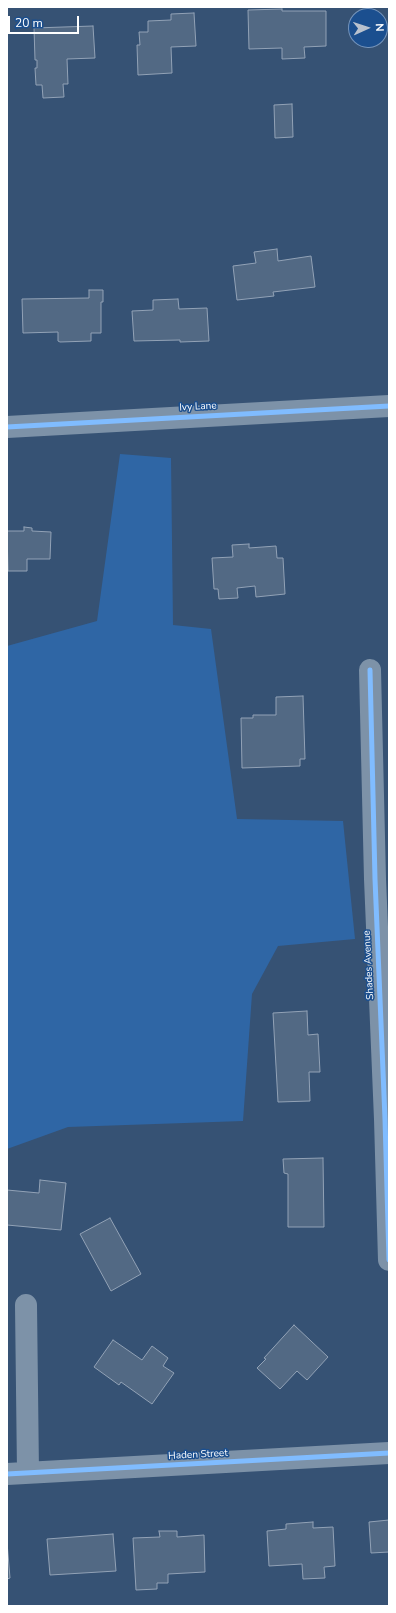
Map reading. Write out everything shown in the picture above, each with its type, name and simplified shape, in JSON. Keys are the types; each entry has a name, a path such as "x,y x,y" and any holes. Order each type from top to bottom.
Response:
{"street":[{"name":"Ivy Lane","path":"7,427 389,406"},
{"name":"Shades Avenue","path":"370,670 382,878 385,1119 389,1260"},
{"name":"Haden Street","path":"26,1305 17,1473 389,1453"}],"shaded area":[{"path":"120,454 171,458 173,625 211,629 237,819 343,821 355,939 278,946 252,994 243,1121 68,1127 7,1149 7,646 97,621"}],"building":[{"path":"282,9 282,11 326,11 326,46 304,47 305,58 282,59 282,48 249,49 248,10"},
{"path":"194,13 196,46 171,47 172,73 138,75 137,45 140,45 139,32 148,32 148,21 171,20 171,14"},
{"path":"93,26 95,58 67,59 68,84 63,84 64,97 43,98 42,85 36,85 35,68 37,68 37,60 35,60 34,28"},
{"path":"292,104 293,137 275,138 274,105"},
{"path":"277,249 278,261 311,256 315,287 273,292 274,296 237,300 233,266 256,263 254,252"},
{"path":"89,290 103,290 103,302 101,302 101,333 91,333 91,341 60,342 58,341 58,332 23,333 22,299 89,298"},
{"path":"178,299 179,309 207,308 209,341 134,341 132,311 153,310 153,300"},
{"path":"24,527 32,528 32,531 51,532 50,559 27,559 27,571 8,571 7,531 24,531"},
{"path":"249,544 249,548 276,546 277,558 283,558 285,594 256,597 255,586 237,588 238,598 219,599 218,589 214,589 212,558 233,557 232,545"},
{"path":"303,696 305,759 300,759 300,766 242,768 241,718 253,718 253,715 276,715 276,697"},
{"path":"307,1011 308,1035 318,1034 320,1072 309,1072 310,1101 278,1102 273,1013"},
{"path":"323,1158 324,1227 288,1227 288,1174 284,1173 283,1159"},
{"path":"40,1180 66,1183 61,1230 7,1225 7,1190 39,1193"},
{"path":"110,1218 141,1274 111,1291 80,1234"},
{"path":"294,1325 328,1357 307,1380 297,1371 280,1389 257,1368 266,1359 264,1358"},
{"path":"113,1340 142,1360 152,1346 168,1358 163,1366 174,1373 152,1404 121,1382 119,1385 94,1367"},
{"path":"389,1520 389,1552 371,1553 369,1522"},
{"path":"313,1522 313,1528 333,1527 335,1566 324,1567 325,1578 303,1579 302,1564 269,1566 267,1531 286,1529 286,1524"},
{"path":"159,1531 177,1531 177,1537 204,1535 205,1572 168,1574 168,1583 157,1583 157,1589 136,1590 133,1538 160,1537"},
{"path":"113,1534 116,1571 50,1575 47,1539"},
{"path":"7,1542 10,1578 7,1579"}],"cycle path":[{"path":"7,427 389,406"},
{"path":"370,670 375,879 389,1260"},
{"path":"7,1474 389,1453"}]}
